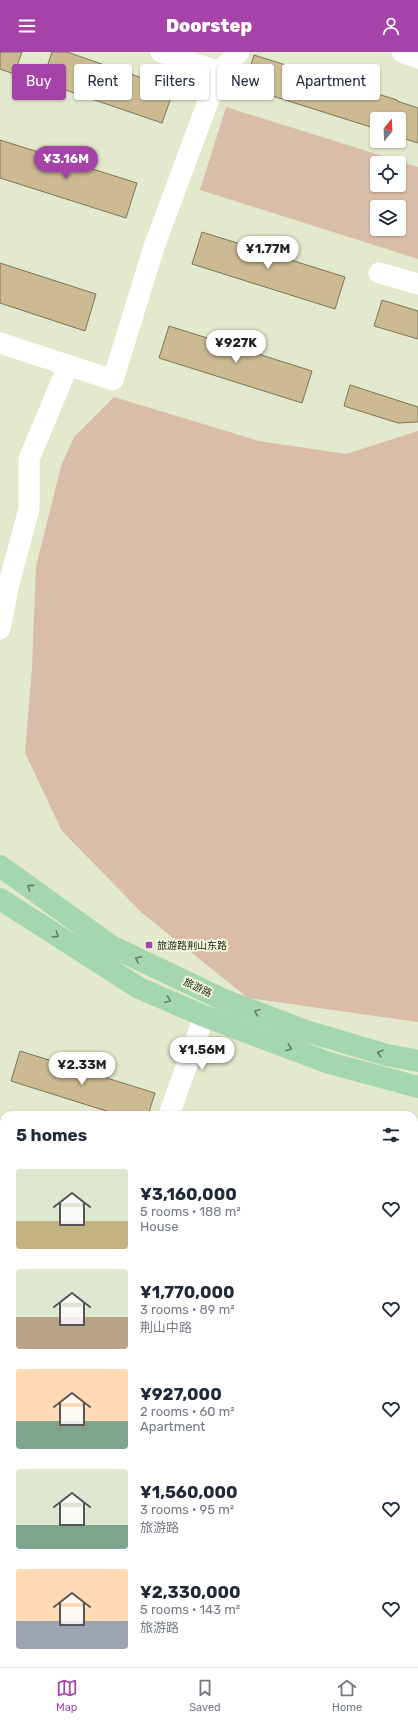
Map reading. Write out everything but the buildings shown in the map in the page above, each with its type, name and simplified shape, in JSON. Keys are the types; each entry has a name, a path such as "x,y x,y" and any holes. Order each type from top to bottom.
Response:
{"main road":[{"name":"旅游路","path":"0,866 111,946 217,997 306,1031 387,1055 418,1061"},
{"path":"0,899 139,988 204,1016 329,1063 418,1087"}],"street":[{"path":"161,52 217,71"},
{"path":"227,64 239,52"},
{"path":"402,52 418,58"},
{"path":"0,343 113,380 154,247 217,77"},
{"path":"379,273 418,284"},
{"path":"0,629 9,583 29,509 29,459 68,366"},
{"path":"170,1111 204,1016"}],"shaded area":[{"path":"226,107 383,156 370,156 370,192 406,192 406,163 418,167 418,259 200,190"},
{"path":"114,397 259,441 346,454 418,431 418,1022 248,998 142,913 62,831 25,753 32,667 36,566 61,466 74,437"}],"place":[{"name":"旅游路荆山东路","path":"149,945"}]}
